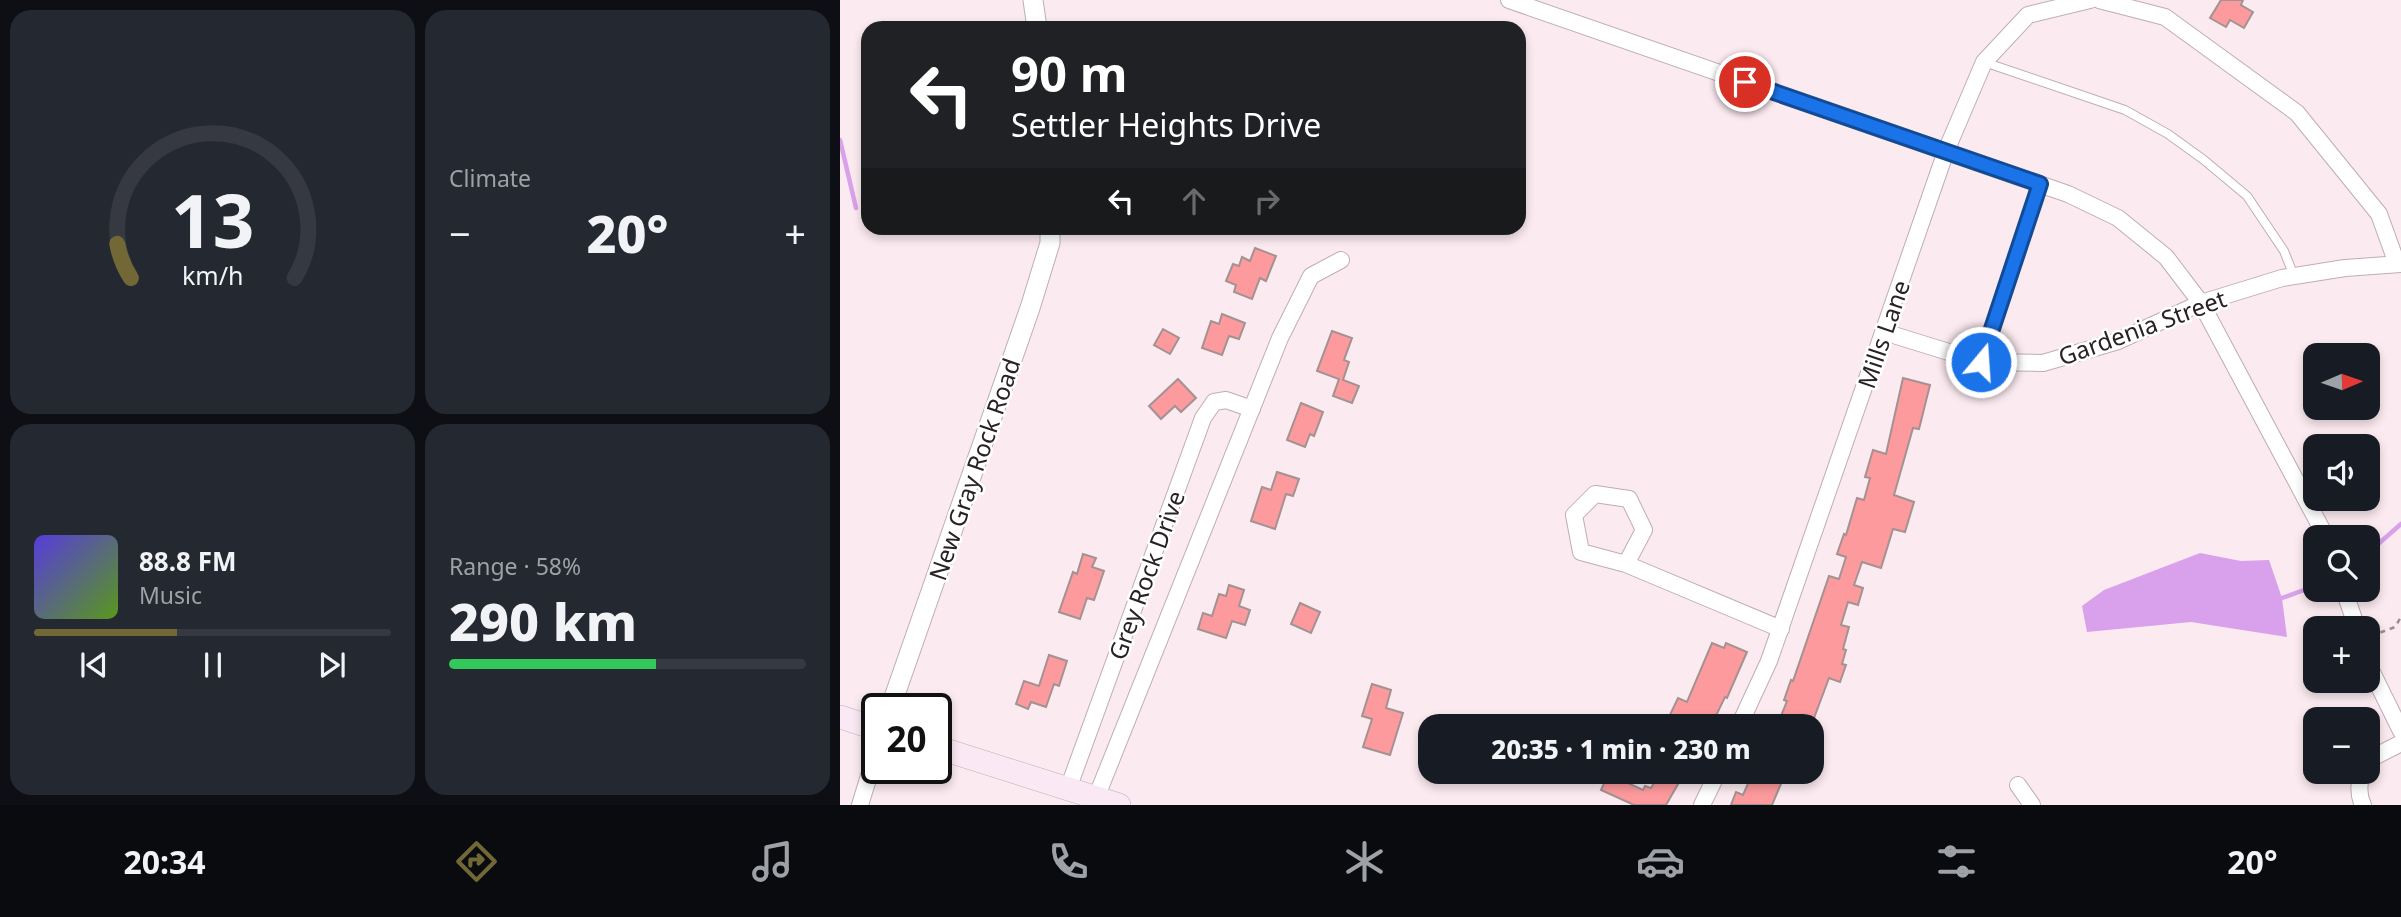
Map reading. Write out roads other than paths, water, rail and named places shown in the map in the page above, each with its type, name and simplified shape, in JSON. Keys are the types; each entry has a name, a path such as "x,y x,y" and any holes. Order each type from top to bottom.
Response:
{"main road":[{"path":"840,717 861,724"},
{"path":"952,752 1119,805"}],"street":[{"path":"1033,0 1036,21"},
{"path":"1509,0 2068,194 2118,218 2166,257 2202,303 2320,525"},
{"name":"Mills Lane","path":"1745,714 1781,629 1947,151 1984,62 2028,15 2090,0"},
{"path":"2099,0 2165,18 2297,113 2379,214 2399,264"},
{"name":"New Gray Rock Road","path":"896,693 1030,308 1050,243 1050,235"},
{"name":"Grey Rock Drive","path":"1097,798 1280,338 1311,276 1341,260"},
{"name":"Gardenia Street","path":"1884,332 1981,362 2043,363 2118,341 2202,303 2294,276 2399,264"},
{"name":"Grey Rock Drive","path":"1068,789 1203,418 1214,401 1226,400 1252,409"},
{"path":"1626,564 1644,530 1629,499 1595,494 1574,515 1581,552 1626,564 1781,629"},
{"path":"2380,688 2401,731"},
{"path":"2380,754 2401,743"},
{"path":"860,805 866,784"},
{"path":"1702,805 1712,784"},
{"path":"2360,784 2363,805"},
{"path":"2018,785 2032,805"}],"lane":[{"path":"1984,62 2125,110 2168,134 2247,196 2284,251 2294,276"},
{"path":"1981,362 2040,184"}],"waterway":[{"path":"840,140 856,208"},
{"path":"2380,542 2401,524"},
{"path":"2282,598 2303,590"}]}
